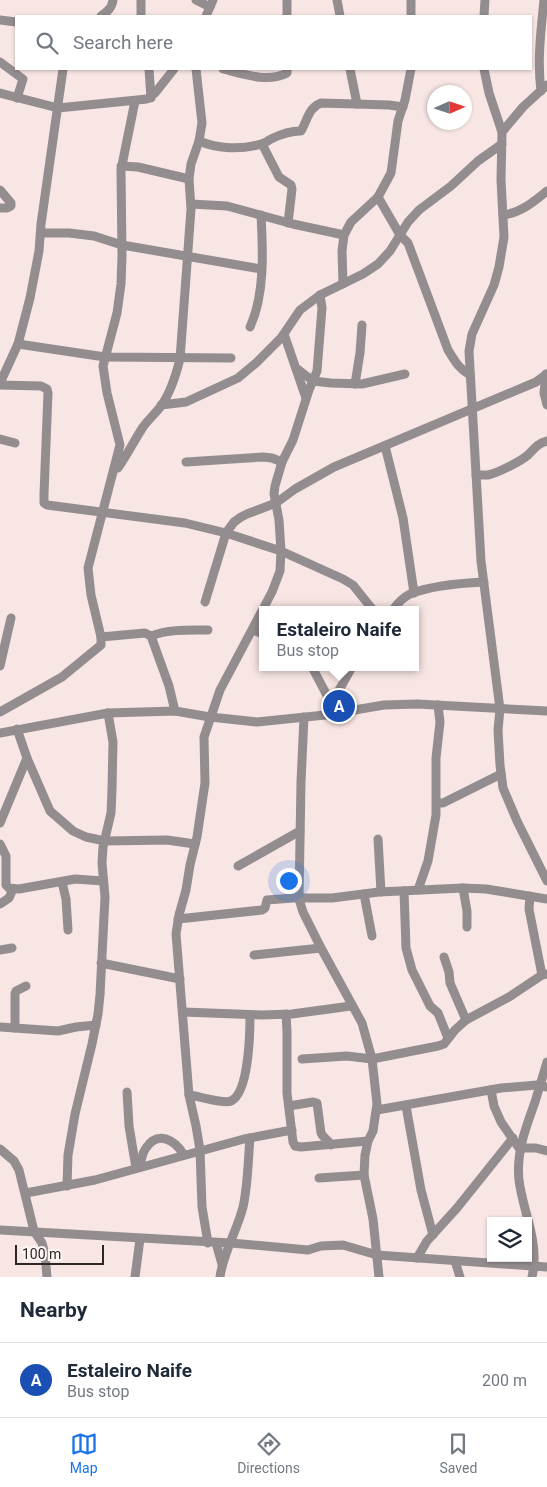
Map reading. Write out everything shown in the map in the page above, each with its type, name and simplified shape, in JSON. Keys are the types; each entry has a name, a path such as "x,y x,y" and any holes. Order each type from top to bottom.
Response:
{"street":[{"path":"102,15 108,11 113,0"},
{"path":"141,0 141,15"},
{"path":"196,0 210,8"},
{"path":"288,0 288,15"},
{"path":"337,0 340,15"},
{"path":"411,0 412,15"},
{"path":"484,15 485,0"},
{"path":"502,132 523,107 544,88 539,75 539,58 544,0"},
{"path":"0,20 15,22"},
{"path":"0,62 23,79 17,98"},
{"path":"63,70 41,233 30,298 18,344 0,384 41,386 47,389 44,503 52,506 185,523 226,533 281,551 353,585 370,606"},
{"path":"149,70 151,98"},
{"path":"0,93 58,108 136,101 151,98 173,70"},
{"path":"114,474 144,426 162,405 177,374 189,257 191,204 189,179 202,123 196,70"},
{"path":"227,70 254,76 270,77 287,73 287,70"},
{"path":"350,70 356,104"},
{"path":"343,284 342,251 344,235 351,222 378,197 392,174 398,121 403,107 410,70"},
{"path":"484,70 489,93 502,132 501,180 504,237 494,285 470,341 470,375 484,582 500,709 498,730 503,788 544,868 547,881"},
{"path":"0,712 62,677 101,645 101,637 91,595 88,568 120,445 102,366 117,313 121,284 121,166 136,101"},
{"path":"199,141 210,146 231,148 243,148 262,144 284,133 301,131 312,108 321,103 403,107"},
{"path":"262,144 279,177 290,185 291,195 288,223"},
{"path":"162,405 186,402 238,378 256,363 284,334 300,310 320,295 363,274 378,264 390,251 408,222 419,210 451,186 478,161 502,144"},
{"path":"121,166 138,167 189,179"},
{"path":"0,190 11,203 11,206 0,208"},
{"path":"503,215 518,212 547,191"},
{"path":"378,197 400,235 408,243 448,350 456,365 470,375"},
{"path":"191,204 220,205 288,223 344,235"},
{"path":"250,327 259,300 261,215"},
{"path":"41,233 69,233 94,236 122,245 261,269"},
{"path":"265,606 280,571 281,551 279,520 274,494 275,486 282,462 293,440 306,398 317,371 322,308 320,295"},
{"path":"355,384 362,325"},
{"path":"284,334 306,398"},
{"path":"18,344 105,357 231,358"},
{"path":"296,368 313,381 331,384 362,384 405,374"},
{"path":"547,373 544,393 547,405"},
{"path":"205,602 226,533 234,522 241,517 276,503 295,489 334,467 536,382 547,373"},
{"path":"0,439 15,443"},
{"path":"476,475 490,474 517,462 532,449 547,441"},
{"path":"385,446 402,518 414,593"},
{"path":"186,462 262,457 282,462"},
{"path":"395,606 409,594 464,583 484,582"},
{"path":"0,666 4,637 11,618"},
{"path":"222,1264 212,1243 202,1207 200,1150 189,1095 176,934 195,844 204,784 204,737 220,690 259,618"},
{"path":"151,636 160,632 208,630"},
{"path":"253,630 259,632"},
{"path":"101,637 145,633 151,636 169,686 175,711"},
{"path":"314,671 332,703"},
{"path":"325,715 350,671"},
{"path":"0,733 108,713 175,711 257,722 325,715 384,705 414,704 547,711"},
{"path":"418,890 431,844 437,803 436,758 440,722 438,705"},
{"path":"67,1186 68,1155 75,1114 96,1024 100,995 105,897 102,863 103,847 111,814 113,742 108,713"},
{"path":"304,717 299,899 303,912 321,948 362,1023 372,1059 376,1084 377,1110 373,1131 368,1141 365,1155 364,1175 373,1220 379,1277"},
{"path":"17,729 27,758 50,811 73,831 86,837 105,841 167,840 195,844"},
{"path":"0,823 27,758"},
{"path":"437,803 443,803 501,774"},
{"path":"238,866 300,831"},
{"path":"378,839 382,892"},
{"path":"0,844 6,856 6,885 9,888 13,889 75,879 103,881"},
{"path":"62,882 66,899 68,930"},
{"path":"463,888 467,911 466,927"},
{"path":"0,904 9,898 13,889"},
{"path":"178,918 262,910 265,908 267,900 332,898 418,890 486,889 547,899"},
{"path":"404,891 406,948 412,970 430,1006 438,1013 448,1038"},
{"path":"364,894 372,936"},
{"path":"302,1059 347,1056 372,1059 444,1044 466,1020 509,998 544,975 529,909 530,896"},
{"path":"0,950 12,948"},
{"path":"254,955 321,948"},
{"path":"444,957 450,983 466,1020"},
{"path":"102,962 180,979"},
{"path":"15,1028 15,994 16,991 26,986"},
{"path":"183,1012 250,1015 286,1014 352,1006"},
{"path":"286,1014 289,1106 295,1146 368,1141"},
{"path":"189,1095 225,1102 235,1098 240,1091 245,1075 250,1015"},
{"path":"0,1027 58,1031 96,1024"},
{"path":"532,1277 534,1267 531,1227 519,1179 519,1148 543,1086 547,1062"},
{"path":"377,1110 501,1088 543,1086"},
{"path":"491,1090 494,1106 519,1148"},
{"path":"128,1092 132,1151 138,1168"},
{"path":"289,1106 313,1102 317,1104 322,1136 331,1145"},
{"path":"406,1106 421,1190 433,1235"},
{"path":"26,1192 95,1180 200,1150 292,1130"},
{"path":"138,1168 146,1146 158,1138 172,1141 179,1146 184,1155"},
{"path":"220,1277 222,1264 243,1208 250,1138"},
{"path":"417,1258 433,1235 513,1138"},
{"path":"519,1148 536,1148 547,1151"},
{"path":"0,1149 14,1161 19,1170 26,1192 34,1231 42,1243 45,1254 47,1277"},
{"path":"319,1178 364,1175"},
{"path":"0,1230 231,1243 308,1250 321,1246 343,1245 377,1255 547,1267"},
{"path":"135,1277 140,1238"},
{"path":"455,1260 460,1277"}],"place":[{"name":"Estaleiro Naife","path":"339,706"}]}
